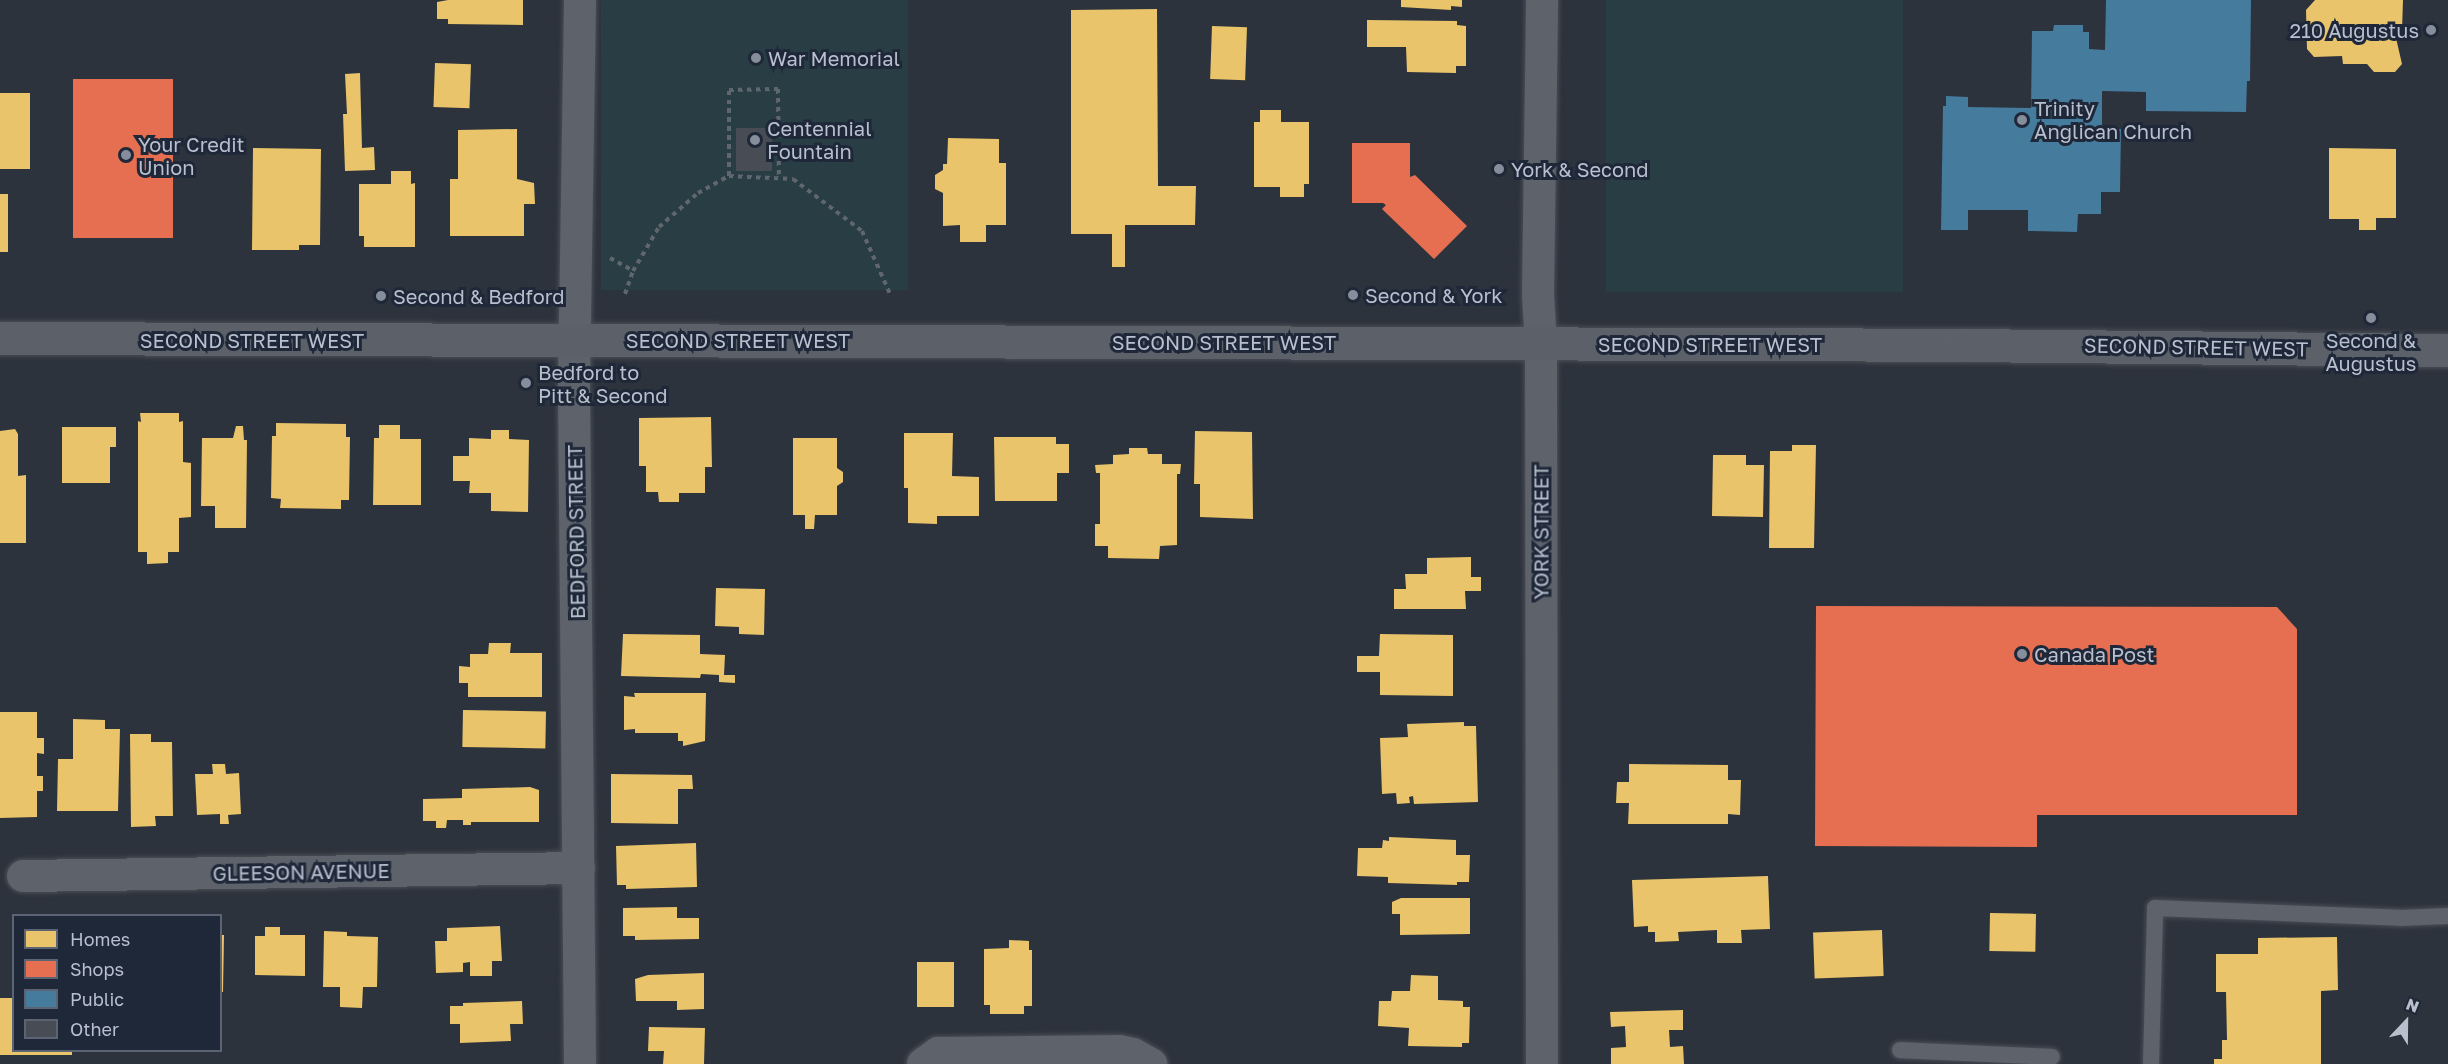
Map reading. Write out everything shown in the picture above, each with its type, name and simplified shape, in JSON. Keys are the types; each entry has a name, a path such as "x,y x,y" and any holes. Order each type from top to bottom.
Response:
{"main road":[{"name":"SECOND STREET WEST","path":"0,338 1974,345 2448,350"}],"street":[{"name":"BEDFORD STREET","path":"580,0 575,340 580,1064"},
{"name":"YORK STREET","path":"1542,0 1538,295 1542,1064"},
{"name":"GLEESON AVENUE","path":"23,876 579,867"},
{"path":"923,1064 938,1053 1119,1052 1133,1054 1151,1064"}],"lane":[{"path":"2151,1064 2155,908 2400,918 2448,916"},
{"path":"1900,1050 1967,1059 2052,1057"}],"path":[{"path":"729,176 729,90 778,89 779,179"},
{"path":"625,294 633,271 659,226 698,193 729,176 793,179 862,231 890,294"}],"green space":[{"path":"601,0 908,0 908,290 601,290"},
{"path":"1606,0 1903,0 1903,292 1606,292"}],"building: Homes":[{"path":"523,0 523,25 448,24 448,19 437,19 437,2"},
{"path":"1401,0 1462,0 1462,7 1451,6 1451,10 1401,7"},
{"path":"2315,0 2403,0 2402,31 2396,38 2402,64 2395,72 2374,72 2367,64 2343,64 2342,56 2314,57 2307,49 2306,10"},
{"path":"1157,9 1158,186 1196,186 1195,225 1125,225 1125,267 1112,267 1112,234 1071,234 1071,10"},
{"path":"1367,20 1457,21 1457,25 1466,26 1466,66 1456,66 1456,73 1407,72 1406,47 1367,47"},
{"path":"1212,26 1247,27 1245,80 1210,79"},
{"path":"435,63 471,64 469,108 433,107"},
{"path":"360,73 362,148 374,147 375,170 345,171 343,114 347,114 345,74"},
{"path":"0,93 30,93 30,169 0,169"},
{"path":"1260,110 1281,110 1281,122 1309,122 1309,184 1304,184 1304,197 1280,197 1280,187 1254,187 1254,122 1260,122"},
{"path":"517,129 517,179 534,183 535,204 524,204 524,236 450,236 450,179 458,179 458,130"},
{"path":"948,138 999,139 999,163 1006,163 1006,225 986,225 986,242 960,242 960,225 943,226 943,193 935,189 935,175 943,170 943,164 947,164"},
{"path":"253,148 321,149 320,245 299,245 299,250 252,250"},
{"path":"2329,148 2396,149 2396,218 2376,218 2376,230 2359,230 2359,219 2329,219"},
{"path":"391,171 411,171 411,184 415,183 415,247 364,247 364,236 359,236 359,184 391,184"},
{"path":"0,194 8,194 8,252 0,252"},
{"path":"140,413 179,413 179,422 183,421 183,462 191,463 191,517 179,518 179,552 168,552 168,563 147,564 147,552 138,552 138,421 141,422"},
{"path":"711,417 712,467 705,467 705,493 679,493 679,502 659,502 658,492 646,492 646,466 639,466 639,418"},
{"path":"276,423 346,424 346,437 350,437 349,500 341,500 341,509 280,508 281,499 271,498 272,436 276,436"},
{"path":"379,425 400,425 400,439 421,439 421,505 373,505 374,438 379,438"},
{"path":"236,426 243,426 244,440 247,440 246,528 215,528 215,506 201,506 202,438 233,438"},
{"path":"62,427 116,427 116,447 110,447 110,483 62,483"},
{"path":"15,429 18,434 18,476 26,475 26,543 0,543 0,431"},
{"path":"491,430 509,430 509,439 529,440 528,512 491,511 491,493 469,493 470,481 453,481 453,456 469,456 469,438 491,439"},
{"path":"1195,431 1252,432 1253,519 1200,517 1200,484 1194,484"},
{"path":"904,433 953,433 952,476 979,477 979,516 937,516 937,524 908,523 908,488 904,488"},
{"path":"994,437 1056,437 1056,444 1069,444 1069,473 1057,473 1057,501 995,501"},
{"path":"793,438 837,438 837,468 843,472 843,482 837,486 837,515 815,515 814,529 805,529 805,515 793,515"},
{"path":"1792,445 1816,445 1814,548 1769,548 1770,451 1792,451"},
{"path":"1129,448 1147,448 1148,454 1162,454 1162,464 1181,464 1180,474 1177,474 1177,545 1160,546 1159,559 1108,558 1108,546 1095,546 1095,524 1100,524 1100,473 1096,473 1095,465 1113,464 1113,455 1129,454"},
{"path":"1713,455 1746,455 1746,465 1764,465 1763,517 1712,516"},
{"path":"1471,557 1471,577 1481,577 1481,591 1465,591 1466,609 1394,609 1394,589 1406,589 1405,574 1427,574 1427,558"},
{"path":"716,588 765,589 764,635 739,634 739,627 715,626"},
{"path":"623,634 700,635 700,654 725,655 724,675 735,675 735,683 719,682 719,675 701,674 700,678 621,676"},
{"path":"1380,634 1453,635 1453,696 1380,695 1380,672 1357,672 1357,656 1379,656"},
{"path":"489,643 511,643 510,653 542,653 542,697 468,697 468,683 459,683 459,666 470,667 470,654 488,654"},
{"path":"634,693 706,693 705,741 683,746 683,741 678,741 678,733 635,733 635,729 624,730 624,696 635,697"},
{"path":"463,710 546,711 545,748 462,747"},
{"path":"0,712 37,712 37,738 44,738 44,754 37,753 37,776 43,776 43,791 37,791 37,817 0,818"},
{"path":"73,719 105,720 105,729 120,729 118,811 57,811 58,759 73,759"},
{"path":"1464,722 1464,726 1476,726 1478,802 1414,804 1413,796 1409,797 1410,803 1397,804 1396,793 1382,794 1380,738 1408,737 1407,724"},
{"path":"130,734 151,734 151,742 172,742 173,816 155,816 156,826 131,827"},
{"path":"212,764 225,764 226,774 239,773 241,814 228,815 229,824 220,824 220,814 197,815 195,774 213,774"},
{"path":"1629,764 1728,765 1728,780 1741,780 1740,815 1728,814 1728,824 1628,824 1629,803 1616,803 1617,782 1629,782"},
{"path":"611,774 692,775 693,789 678,789 678,824 611,823"},
{"path":"530,787 539,790 539,822 471,822 471,825 463,825 463,820 447,820 446,828 436,828 436,821 423,821 423,799 462,798 462,789"},
{"path":"1389,837 1456,840 1456,855 1470,855 1469,882 1457,882 1457,885 1388,883 1388,877 1357,876 1358,848 1382,848 1383,840 1389,841"},
{"path":"696,843 697,887 626,889 626,885 617,885 616,846"},
{"path":"1768,876 1770,929 1741,930 1742,943 1717,943 1717,930 1678,932 1679,941 1655,942 1655,932 1648,932 1648,926 1634,927 1632,880"},
{"path":"1401,898 1470,898 1470,934 1400,935 1400,914 1392,914 1392,902"},
{"path":"677,907 677,918 699,918 699,939 635,940 635,936 623,936 623,908"},
{"path":"1990,913 2036,914 2035,952 1989,951"},
{"path":"500,926 502,961 492,961 492,976 470,976 470,962 463,963 463,972 436,973 435,941 447,941 447,928"},
{"path":"265,927 280,927 280,935 305,935 305,976 255,975 255,936 265,936"},
{"path":"1882,930 1884,976 1815,978 1813,932"},
{"path":"324,931 347,932 347,936 378,937 377,987 363,987 362,1008 340,1007 340,987 323,987"},
{"path":"222,935 224,935 223,992"},
{"path":"2337,937 2338,990 2321,991 2321,1064 2214,1064 2214,1059 2222,1059 2222,1040 2227,1040 2226,992 2216,992 2216,954 2258,954 2258,938"},
{"path":"1009,940 1029,941 1029,950 1032,950 1032,1006 1024,1006 1024,1014 990,1014 990,1005 984,1005 984,949 1009,948"},
{"path":"917,962 954,962 954,1007 917,1007"},
{"path":"704,973 704,1009 677,1010 677,1001 636,1001 635,979 648,975"},
{"path":"1411,975 1438,976 1438,1000 1463,1001 1463,1007 1470,1007 1469,1043 1462,1043 1462,1047 1408,1046 1409,1028 1378,1026 1379,1001 1391,1001 1392,991 1410,991"},
{"path":"0,998 12,998 12,1052 72,1052 72,1055 0,1055"},
{"path":"522,1001 523,1024 510,1024 511,1041 460,1043 460,1024 450,1024 450,1006 463,1006 463,1003"},
{"path":"1683,1010 1683,1030 1669,1030 1670,1047 1683,1046 1684,1064 1611,1064 1611,1048 1626,1047 1625,1026 1611,1027 1610,1012"},
{"path":"649,1027 705,1028 704,1064 663,1064 664,1051 648,1051"}],"building: Shops":[{"path":"73,79 173,79 173,238 73,238"},
{"path":"1352,143 1410,143 1410,177 1415,175 1467,226 1434,259 1382,209 1386,205 1383,203 1352,203"},
{"path":"1816,606 2277,607 2297,629 2297,815 2037,815 2037,847 1815,846"}],"building: Public":[{"name":"Trinity Anglican Church","path":"2106,0 2251,0 2250,81 2247,81 2246,112 2146,111 2146,92 2102,91 2102,128 2121,129 2120,192 2101,192 2101,214 2078,214 2077,232 2028,231 2028,210 1968,210 1968,230 1941,230 1943,106 1946,106 1946,96 1968,97 1968,107 2031,108 2032,31 2053,31 2054,25 2083,25 2083,32 2089,32 2089,49 2105,50"}],"building: Other":[{"path":"736,128 772,128 772,171 736,171"}],"place":[{"name":"210 Augustus","path":"2431,30"},
{"name":"War Memorial","path":"756,58"},
{"name":"Trinity Anglican Church","path":"2022,120"},
{"name":"Centennial Fountain","path":"755,140"},
{"name":"Your Credit Union","path":"126,155"},
{"name":"York & Second","path":"1499,169"},
{"name":"Second & York","path":"1353,295"},
{"name":"Second & Bedford","path":"381,296"},
{"name":"Second & Augustus","path":"2371,318"},
{"name":"Bedford to Pitt & Second","path":"526,383"},
{"name":"Canada Post","path":"2022,654"}]}
